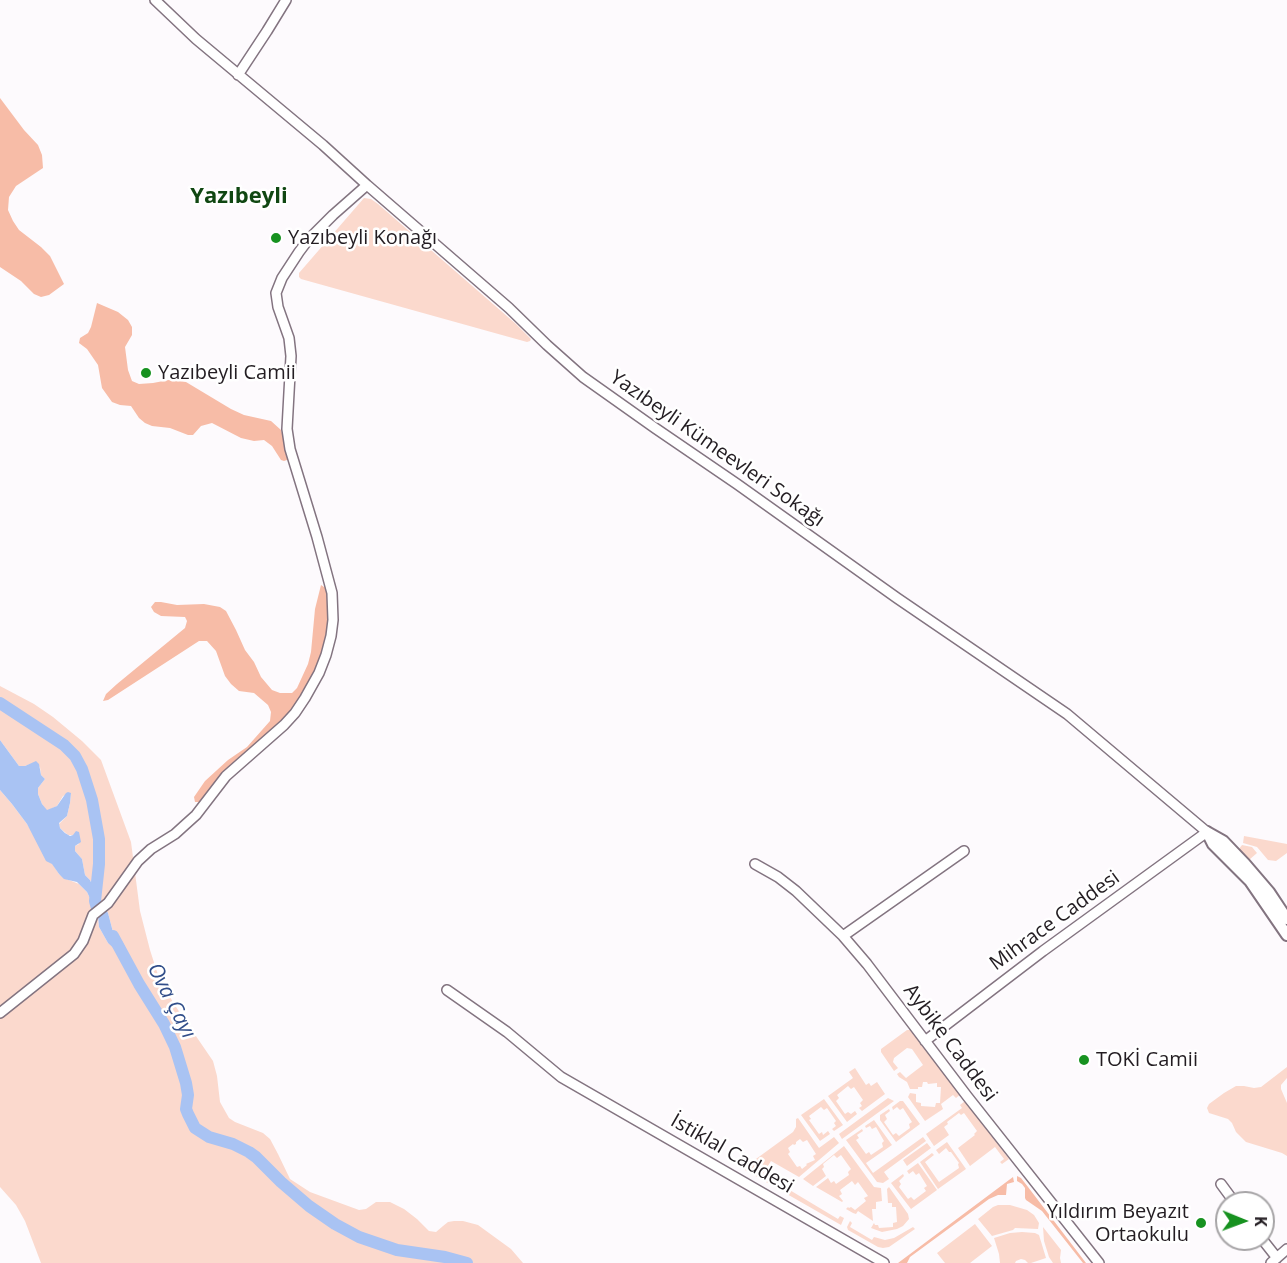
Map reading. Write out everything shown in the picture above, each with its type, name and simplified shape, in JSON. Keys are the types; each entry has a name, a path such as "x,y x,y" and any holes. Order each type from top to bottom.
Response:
{"main road":[{"path":"1207,832 1223,841 1245,864 1269,892 1287,919"},
{"path":"1207,832 1213,844 1255,887 1287,935"}],"street":[{"name":"Yazıbeyli Kümeevleri Sokağı","path":"155,0 196,39 323,145 583,377 897,598 1067,714 1207,832"},
{"path":"238,75 285,0"},
{"path":"0,1013 74,954 83,941 93,915 108,903 142,856 175,834 191,820 226,776 284,725 310,690 319,673 331,636 332,593 290,449 288,429 291,356 289,338 278,307 276,293 282,278 308,240 367,185"},
{"name":"Mihrace Caddesi","path":"925,1041 1043,951 1207,832"},
{"path":"843,936 964,851"},
{"name":"Aybike Caddesi","path":"755,864 796,891 843,936 1099,1263"},
{"name":"İstiklal Caddesi","path":"447,990 507,1032 561,1077 884,1263"},
{"path":"1221,1184 1226,1191"},
{"path":"1274,1261 1287,1249"}],"shaded area":[{"path":"0,98 38,145 42,155 43,168 16,186 9,197 8,210 19,230 50,256 64,284 49,295 41,297 0,267"},
{"path":"364,198 371,199 378,204 516,324 531,339 530,341 301,279 299,273"},
{"path":"97,303 118,312 128,320 132,327 132,335 125,347 132,381 139,384 174,379 186,382 244,415 271,421 281,430 289,457 287,460 281,460 272,446 264,440 254,441 241,438 212,423 201,426 193,435 170,428 152,426 139,418 131,406 112,402 102,388 98,365 87,349 79,343 80,338 88,333 91,327"},
{"path":"321,585 327,589 330,623 320,661 296,707 203,800 195,802 194,797 205,781 228,760 247,747 270,721 271,712 268,705 254,693 239,691 231,684 225,676 216,651 207,641 199,641 108,700 103,701 106,694 117,684 185,628 187,621 185,617 161,616 151,607 155,602 161,602 220,607 226,611 261,677 272,690 292,693 297,688 308,664 315,609"},
{"path":"0,686 53,717 101,760 131,842 140,911 159,978 213,1061 220,1102 229,1118 263,1133 270,1139 290,1179 310,1192 359,1210 366,1209 376,1202 390,1202 404,1209 429,1231 436,1232 448,1222 454,1221 478,1225 511,1249 523,1263 41,1263 25,1221 16,1205 0,1187 0,790 27,824 59,874 79,884 87,892 98,915 99,927 108,943 126,949 113,932 108,913 85,875 82,859 75,851 75,846 79,844 73,835 68,835 60,828 59,824 67,816 71,793 63,796 57,806 47,811 38,794 38,788 45,779 41,775 40,767 33,763 19,766 0,740"},
{"path":"1244,836 1287,844 1287,853 1276,861 1268,860 1257,847 1243,843"},
{"path":"1242,845 1252,847 1257,853 1249,860 1239,849"},
{"path":"907,1030 911,1030 961,1094 956,1098 953,1095 941,1104 943,1109 925,1121 908,1097 910,1093 916,1094 916,1102 921,1103 921,1106 935,1107 936,1103 940,1103 941,1087 937,1087 937,1083 923,1082 922,1087 910,1089 907,1082 899,1077 897,1074 900,1072 906,1078 923,1065 912,1049 907,1048 894,1058 893,1062 898,1068 894,1071 881,1052 881,1049"},
{"path":"1287,1067 1287,1078 1281,1085 1281,1089 1287,1103 1287,1156 1246,1142 1228,1119 1209,1113 1207,1108 1209,1104 1224,1093 1236,1086 1261,1087"},
{"path":"855,1068 866,1085 869,1083 871,1086 877,1082 885,1094 862,1111 859,1108 863,1100 854,1087 851,1089 848,1086 837,1095 839,1098 836,1101 845,1114 855,1111 857,1114 847,1122 828,1096 853,1078 849,1072"},
{"path":"888,1098 894,1101 842,1139 839,1134"},
{"path":"824,1099 843,1125 834,1131 832,1129 836,1126 834,1123 836,1121 827,1108 824,1110 821,1107 809,1116 811,1119 809,1120 819,1134 822,1132 823,1135 828,1131 830,1134 820,1141 801,1115"},
{"path":"903,1101 920,1124 896,1142 880,1120 880,1115 889,1109 884,1122 893,1135 896,1133 899,1136 910,1128 909,1124 912,1122 903,1108 900,1110 897,1107 893,1110 892,1107"},
{"path":"965,1101 1009,1159 1002,1164 1000,1162 1004,1159 995,1147 970,1166 958,1148 977,1131 964,1113 961,1115 959,1113 947,1122 948,1124 944,1127 949,1135 934,1146 926,1134 962,1108 960,1105"},
{"path":"798,1118 819,1148 834,1137 839,1143 799,1177 771,1161 763,1174 838,1219 840,1216 844,1218 841,1225 745,1170 745,1167 793,1132","holes":["800,1139 803,1142 807,1140 816,1154 813,1156 815,1160 806,1164 802,1169 800,1166 797,1167 788,1154 790,1152 788,1148"]},
{"path":"874,1120 892,1145 866,1163 873,1173 923,1137 926,1141 884,1172 889,1179 883,1183 877,1182 846,1140 862,1129 863,1131 857,1135 859,1138 856,1140 866,1154 869,1152 871,1155 883,1147 884,1141 876,1127 872,1129 870,1126 866,1128 865,1126"},
{"path":"947,1142 966,1169 938,1189 920,1162 932,1153 934,1155 925,1162 939,1182 959,1168 959,1163 946,1148 939,1154 936,1150"},
{"path":"927,1143 931,1148 907,1166 903,1160"},
{"path":"844,1146 874,1187 881,1188 882,1201 876,1202 876,1209 872,1209 873,1221 858,1211 856,1214 846,1209 851,1207 855,1210 866,1201 864,1198 868,1196 858,1182 855,1185 852,1181 840,1190 842,1194 839,1196 842,1202 816,1187 828,1178 831,1183 834,1181 836,1184 849,1175 848,1172 851,1169 841,1155 837,1158 834,1155 823,1164 822,1169 826,1176 813,1186 803,1179"},
{"path":"918,1163 937,1190 911,1209 891,1183 903,1174 899,1187 908,1199 911,1197 914,1200 926,1191 924,1188 927,1186 919,1173 916,1175 913,1171 909,1174 907,1171"},
{"path":"1017,1176 1021,1178 1086,1263 1083,1263 1042,1211 1026,1200 1025,1188 1017,1181"},
{"path":"1013,1177 1014,1182 1007,1184 1006,1195 998,1195 989,1199 910,1257 907,1263 898,1263"},
{"path":"889,1187 908,1214 909,1219 897,1229 882,1232 871,1228 874,1223 879,1228 893,1227 893,1223 897,1222 896,1207 888,1203 887,1189"},
{"path":"998,1205 1010,1205 1027,1210 1039,1223 1038,1229 1015,1228 992,1236 978,1219"},
{"path":"850,1221 852,1223 850,1227 872,1240 874,1237 885,1240 894,1238 913,1227 915,1229 889,1247 883,1248 848,1230"},
{"path":"975,1224 992,1246 970,1263 945,1263 937,1253"},
{"path":"1043,1227 1061,1250 1061,1263 1053,1263 1049,1257"},
{"path":"1022,1232 1039,1235 1046,1258 1031,1263 1021,1259 1015,1263 1000,1263 994,1238"}],"water":[{"path":"0,740 19,766 36,761 39,764 41,775 45,779 38,788 38,794 47,810 57,806 66,793 71,793 67,816 59,823 60,828 70,836 76,831 79,832 81,842 75,846 75,851 82,859 85,875 108,913 113,932 122,941 125,951 117,951 108,943 99,927 98,915 87,892 77,882 64,879 52,864 46,861 27,824 0,790"}],"waterway":[{"name":"Ova Çayı","path":"0,703 64,745 75,756 82,769 92,800 99,839 95,901 97,908"},
{"name":"Ova Çayı","path":"113,936 175,1047 186,1083 188,1095 186,1109 195,1128 209,1137 233,1144 249,1152 309,1206 359,1237 397,1250 445,1257 467,1263"}],"place":[{"name":"Yazıbeyli Konağı","path":"276,238"},
{"name":"Yazıbeyli Camii","path":"146,373"},
{"name":"TOKİ Camii","path":"1084,1060"},
{"name":"Yıldırım Beyazıt Ortaokulu","path":"1201,1223"}],"district":[{"name":"Yazıbeyli","path":"239,197"}]}
